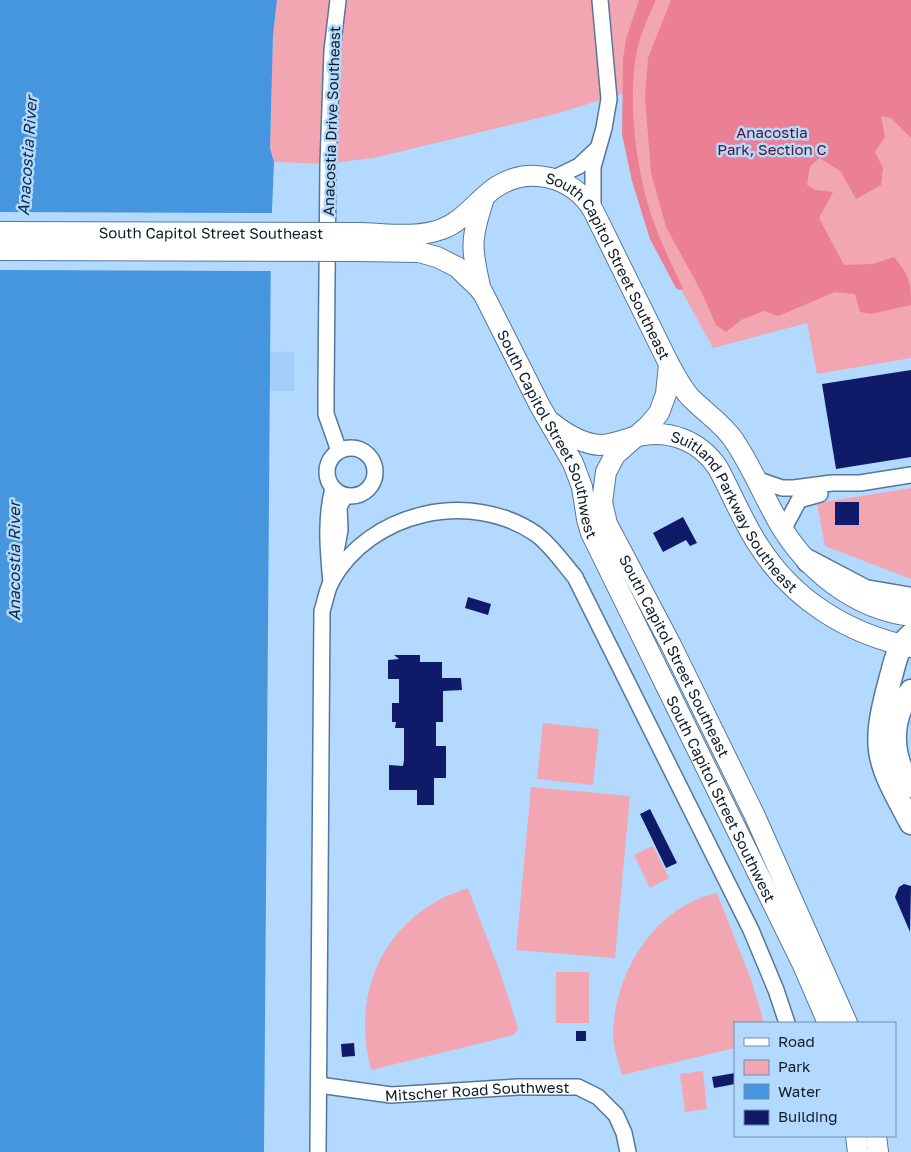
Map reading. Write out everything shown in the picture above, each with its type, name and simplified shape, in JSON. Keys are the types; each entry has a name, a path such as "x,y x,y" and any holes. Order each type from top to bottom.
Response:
{"highway":[{"path":"808,562 865,591 911,599"},
{"path":"908,642 880,717 878,745 884,770 911,823"},
{"path":"911,691 900,710 895,736 899,762 911,786"}],"main road":[{"name":"South Capitol Street Southeast","path":"0,232 357,242 434,232 457,221 495,188 511,180 528,176 554,178 580,193 593,210 661,343 669,364 668,386 662,407 649,425 615,455 606,472 602,502 607,524 671,645 754,814 847,1022"},
{"path":"482,291 472,244 474,229 484,198"},
{"name":"South Capitol Street Southwest","path":"0,250 357,242 419,252 437,257 457,267 482,291 579,478 591,533 802,963 828,1022"},
{"name":"Suitland Parkway Southeast","path":"669,364 688,395 731,437 783,530 808,562 838,587 861,601 888,612 911,616"},
{"name":"Suitland Parkway Southeast","path":"548,420 568,434 590,443 612,444 652,434 674,436 702,450 718,468 758,544 790,585 830,617 863,633 908,642"},
{"path":"856,1137 858,1152"},
{"path":"876,1137 878,1152"}],"street":[{"name":"Anacostia Drive Southeast","path":"338,0 332,51 328,164 326,414 339,451"},
{"path":"593,210 592,174 607,119 609,99 600,0"},
{"path":"554,178 579,166 598,148"},
{"path":"346,448 360,450 372,459 375,465 374,480 371,486 360,495 339,492 329,481 328,464 339,451 346,448"},
{"path":"783,530 795,505 802,498 860,483 911,474"},
{"path":"756,479 788,488 832,483 860,483"},
{"path":"331,583 327,530 328,507 339,492"},
{"path":"318,1152 322,611 331,583 350,558 370,540 406,520 423,514 458,509 494,514 538,535 574,577 609,643 750,930 776,990 787,1022"},
{"name":"Mitscher Road Southwest","path":"318,1084 392,1095 518,1087 578,1087 598,1097 616,1115 624,1133 628,1152"}],"shaded area":[{"path":"218,351 294,352 294,391 270,391"}],"green space":[{"name":"Anacostia Park, Section C","path":"277,0 911,0 911,358 817,374 807,323 713,348 678,284 644,204 627,92 555,114 378,157 328,164 274,162 270,148 273,35"},
{"path":"639,0 656,0 645,24 637,50 634,70 633,114 638,160 642,182 654,223 683,289 679,290 676,288 650,239 632,181 622,134 623,59 626,39"},
{"path":"671,0 911,0 911,138 891,118 881,116 885,137 875,152 883,168 881,185 856,199 841,172 820,158 810,166 807,185 815,190 833,192 819,218 844,265 873,264 894,257 908,279 911,305 871,314 860,312 855,294 835,292 778,316 764,311 741,320 726,332 716,325 701,291 666,227 651,173 645,97 648,58"},
{"path":"911,488 911,579 825,546 817,503"},
{"path":"543,723 599,729 593,785 537,779"},
{"path":"531,787 630,796 615,958 516,950"},
{"path":"653,846 669,878 650,888 634,855"},
{"path":"468,888 501,975 518,1028 514,1035 371,1070 366,1045 365,1020 368,995 375,972 385,951 399,931 417,914 442,898"},
{"path":"717,893 752,982 764,1022 734,1022 734,1048 622,1075 613,1038 615,1014 620,991 629,968 641,947 656,928 674,913 694,901"},
{"path":"556,972 589,972 589,1023 556,1023"},
{"path":"703,1071 707,1109 685,1112 680,1074"}],"water":[{"name":"Anacostia River","path":"0,0 277,0 273,35 270,148 274,162 271,234 264,1152 0,1152"}],"pier":[{"path":"0,212 275,213 273,271 0,270"}],"building":[{"path":"911,370 911,457 836,469 822,384"},
{"path":"835,502 859,502 859,525 835,525"},
{"path":"683,517 697,543 690,546 686,540 663,552 653,533"},
{"path":"468,597 491,604 488,615 465,608"},
{"path":"394,655 420,655 420,662 442,662 442,678 461,678 462,690 443,691 443,722 436,722 436,746 446,746 446,778 434,778 434,805 417,805 417,790 389,790 389,765 403,766 404,760 404,728 395,728 396,722 392,722 392,703 399,703 399,679 388,679 388,660 399,659"},
{"path":"650,809 677,863 666,868 640,814"},
{"path":"904,884 911,886 910,932 895,897 899,887"},
{"path":"576,1031 586,1031 586,1041 576,1041"},
{"path":"354,1043 355,1056 342,1057 341,1044"},
{"path":"734,1073 734,1084 714,1088 712,1077"}]}
